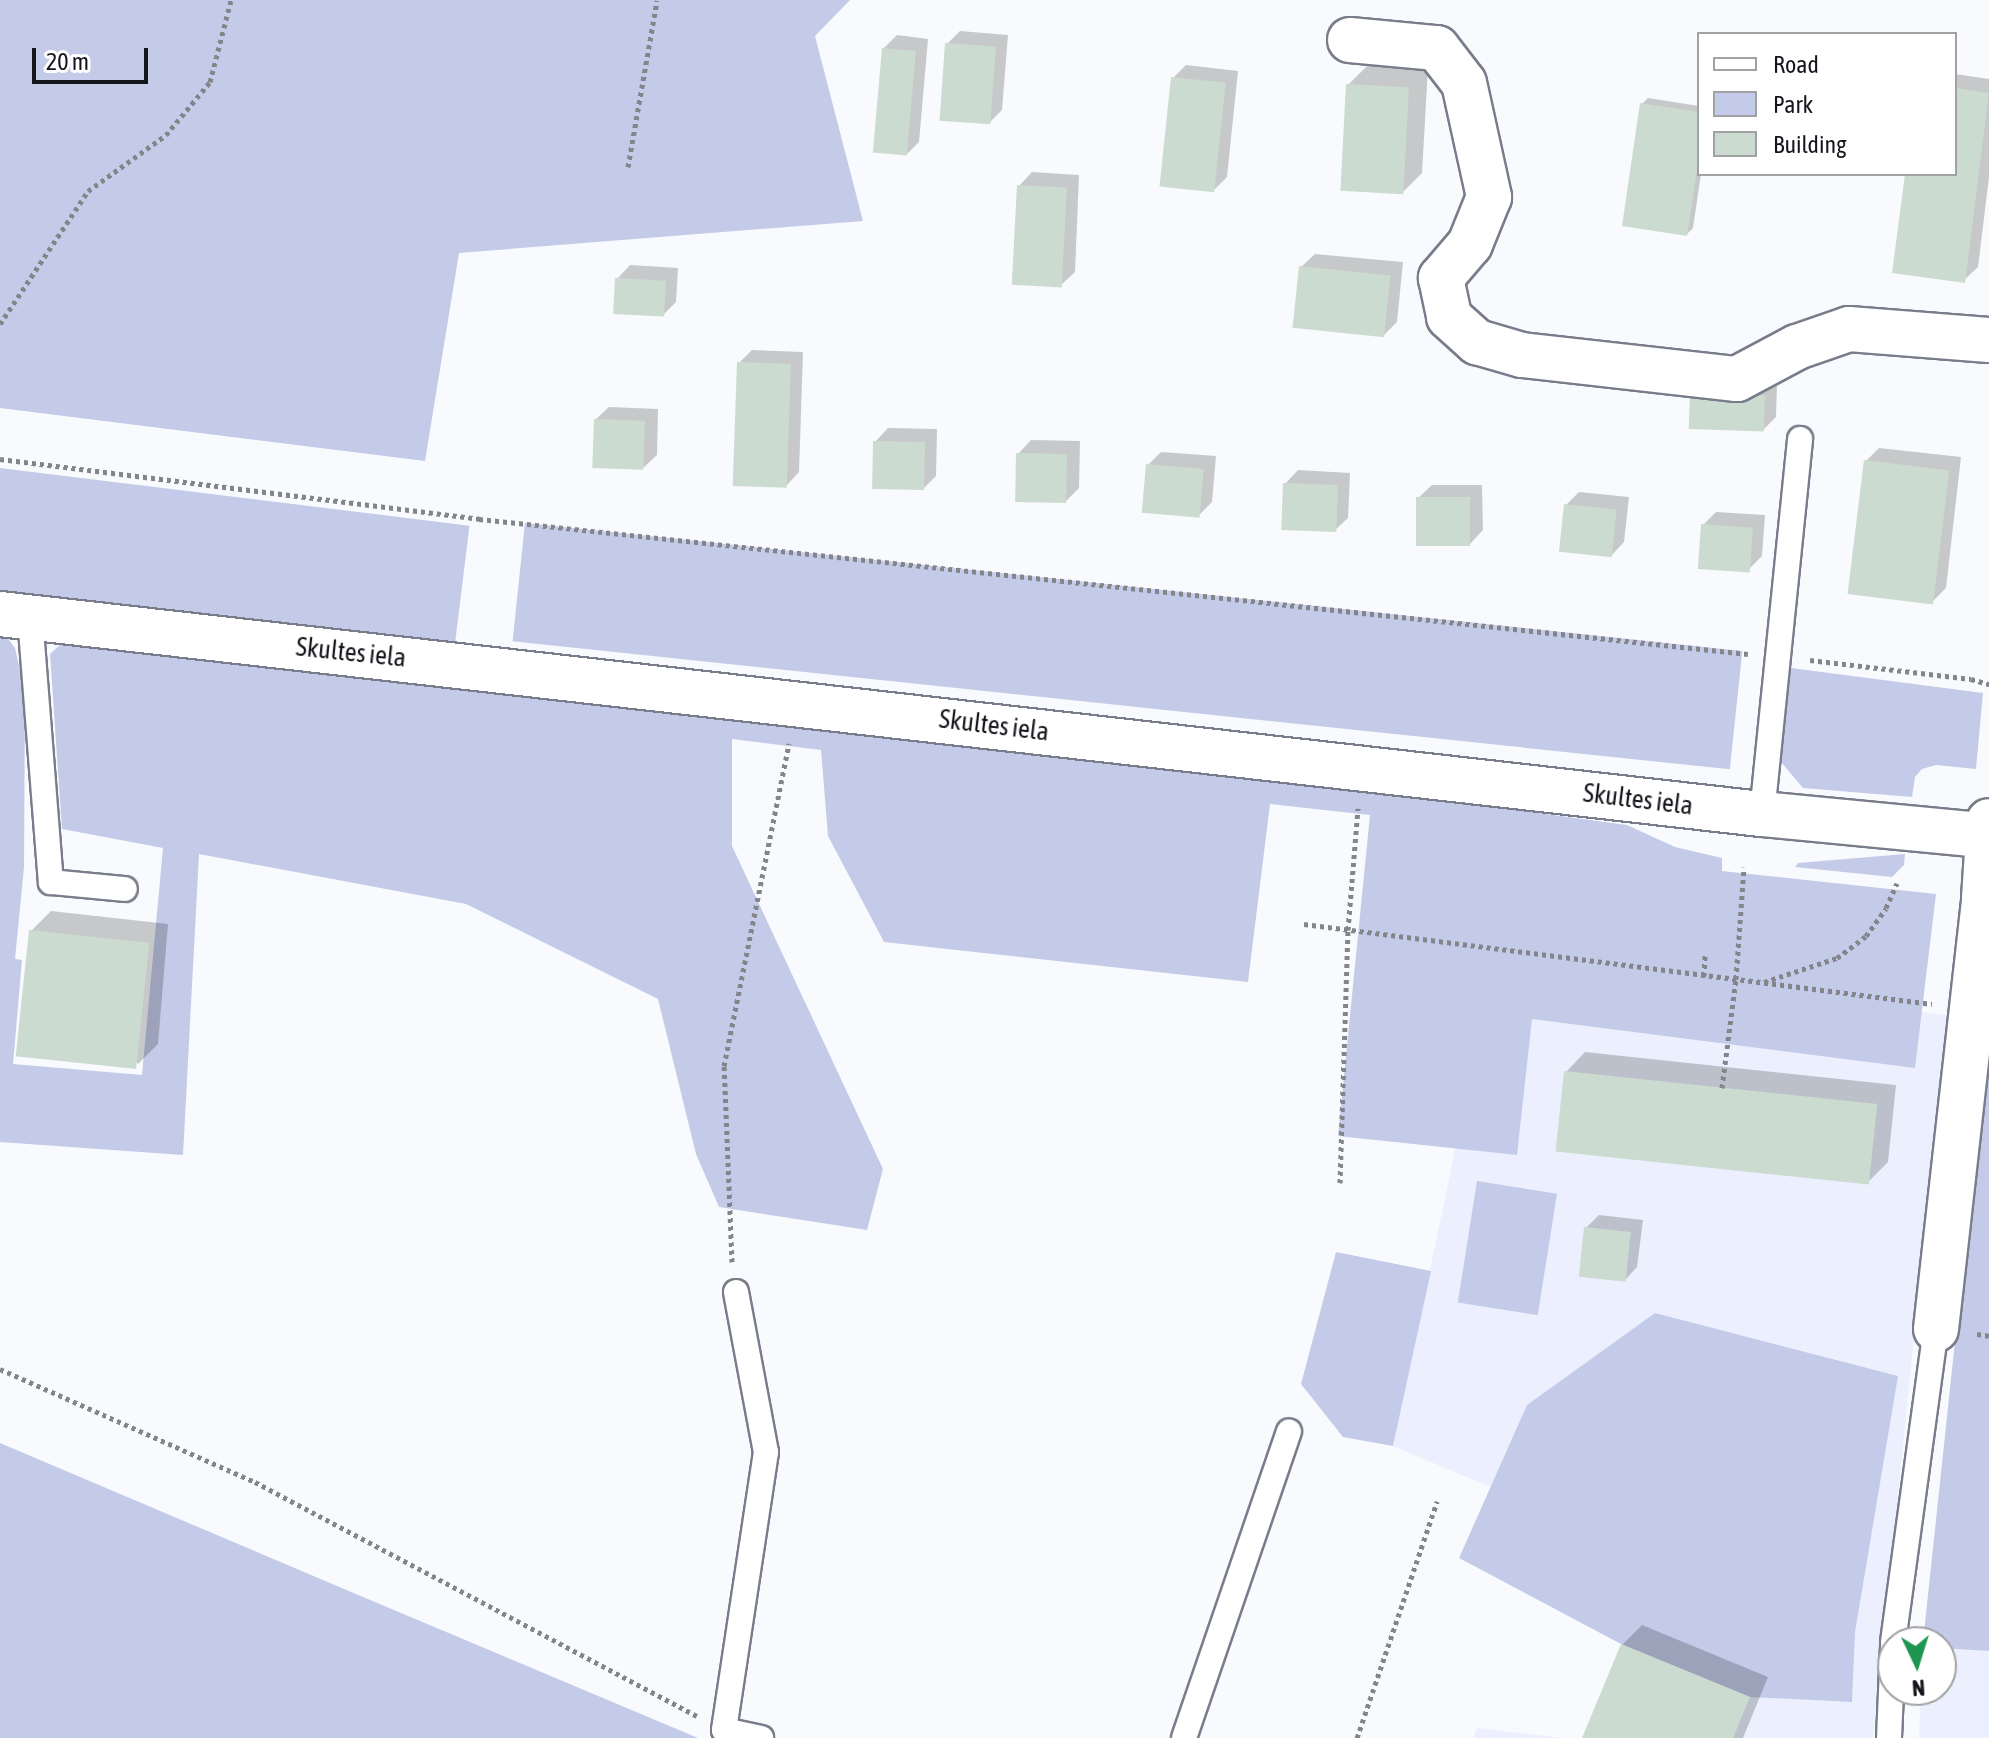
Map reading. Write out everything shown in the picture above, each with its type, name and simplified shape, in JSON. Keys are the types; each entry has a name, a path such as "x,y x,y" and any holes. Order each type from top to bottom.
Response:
{"main road":[{"path":"1350,40 1437,48 1464,83 1489,197 1470,244 1441,278 1449,317 1477,342 1522,355 1737,379 1797,347 1849,329 1989,340"},
{"name":"Skultes iela","path":"15,615 1762,814 1989,836"},
{"path":"1936,1329 1972,1009 1989,821"}],"lane":[{"path":"1762,814 1800,439"},
{"path":"15,615 51,882 125,889"},
{"path":"736,1292 766,1452 724,1730 761,1738"},
{"path":"1896,1626 1936,1329"},
{"path":"1184,1738 1289,1431"},
{"path":"1889,1738 1890,1706"}],"path":[{"path":"0,324 88,191 166,135 210,82 231,0"},
{"path":"628,167 657,0"},
{"path":"0,459 479,519 1778,657 1971,679 1989,684"},
{"path":"736,1292 730,1252 724,1066 797,703"},
{"path":"1340,1183 1348,930 1362,768"},
{"path":"1722,1088 1736,979 1744,867"},
{"path":"1761,983 1837,958 1866,936 1886,908 1897,883"},
{"path":"1304,924 1972,1009"},
{"path":"1704,976 1705,955"},
{"path":"0,1369 255,1482 724,1730"},
{"path":"1357,1738 1437,1501"}],"shaded area":[{"path":"1479,954 1952,1016 1917,1309 1884,1626 1877,1626 1877,1699 1873,1738 1733,1738 1749,1697 1650,1655 1680,1567 1393,1446 1457,1141"},
{"path":"1957,1649 1989,1651 1989,1738 1919,1738 1920,1706 1957,1706"},
{"path":"1477,1728 1564,1738 1473,1738"}],"green space":[{"path":"0,0 850,0 815,36 863,221 459,253 425,461 0,408"},
{"path":"0,468 469,526 455,646 0,590"},
{"path":"525,523 1742,651 1730,769 513,641"},
{"path":"0,637 7,637 15,648 25,693 24,867 15,959 22,960 13,1064 142,1075 163,848 62,829 50,654 62,643 1153,760 1627,825 1675,847 1722,858 1722,871 1936,894 1915,1068 1532,1019 1517,1155 1338,1136 1370,815 1270,804 1248,982 884,942 828,836 821,750 732,739 732,846 883,1169 867,1230 719,1207 696,1154 658,999 466,904 199,854 183,1155 0,1142"},
{"path":"1791,668 1983,693 1976,769 1936,765 1922,769 1915,777 1912,797 1803,788 1781,762"},
{"path":"1905,854 1904,865 1892,877 1795,867 1798,863"},
{"path":"1989,1022 1989,1651 1957,1649 1957,1626 1925,1626"},
{"path":"1477,1181 1557,1194 1538,1315 1458,1302"},
{"path":"1336,1252 1431,1271 1393,1446 1343,1437 1301,1384"},
{"path":"1655,1313 1898,1376 1855,1632 1852,1702 1750,1697 1621,1644 1459,1558 1527,1405"},
{"path":"0,1443 363,1597 698,1738 0,1738"}],"building":[{"path":"945,43 996,47 990,124 940,121"},
{"path":"882,48 916,51 907,156 873,153"},
{"path":"1171,77 1226,83 1214,192 1160,186"},
{"path":"1346,84 1409,87 1403,194 1340,191"},
{"path":"1957,88 1989,93 1965,283 1892,273 1905,176 1957,176"},
{"path":"1640,103 1697,112 1697,169 1687,236 1622,226"},
{"path":"1017,185 1067,188 1062,287 1012,285"},
{"path":"1299,266 1390,276 1384,337 1293,328"},
{"path":"615,278 666,281 664,317 613,314"},
{"path":"737,362 791,364 787,488 733,486"},
{"path":"1690,393 1765,396 1764,432 1689,429"},
{"path":"594,419 645,421 643,470 592,468"},
{"path":"873,441 925,442 924,490 872,489"},
{"path":"1016,453 1067,454 1066,503 1015,502"},
{"path":"1864,460 1949,470 1933,604 1848,594"},
{"path":"1146,464 1204,469 1200,518 1142,513"},
{"path":"1283,483 1338,485 1336,532 1281,530"},
{"path":"1416,497 1470,497 1470,546 1416,546"},
{"path":"1564,504 1617,510 1612,557 1559,552"},
{"path":"1701,524 1753,528 1750,573 1698,569"},
{"path":"29,930 149,943 136,1069 16,1056"},
{"path":"1564,1071 1877,1104 1869,1184 1556,1152"},
{"path":"1584,1227 1631,1232 1626,1282 1579,1277"},
{"path":"1621,1644 1750,1697 1733,1738 1582,1738"}]}
